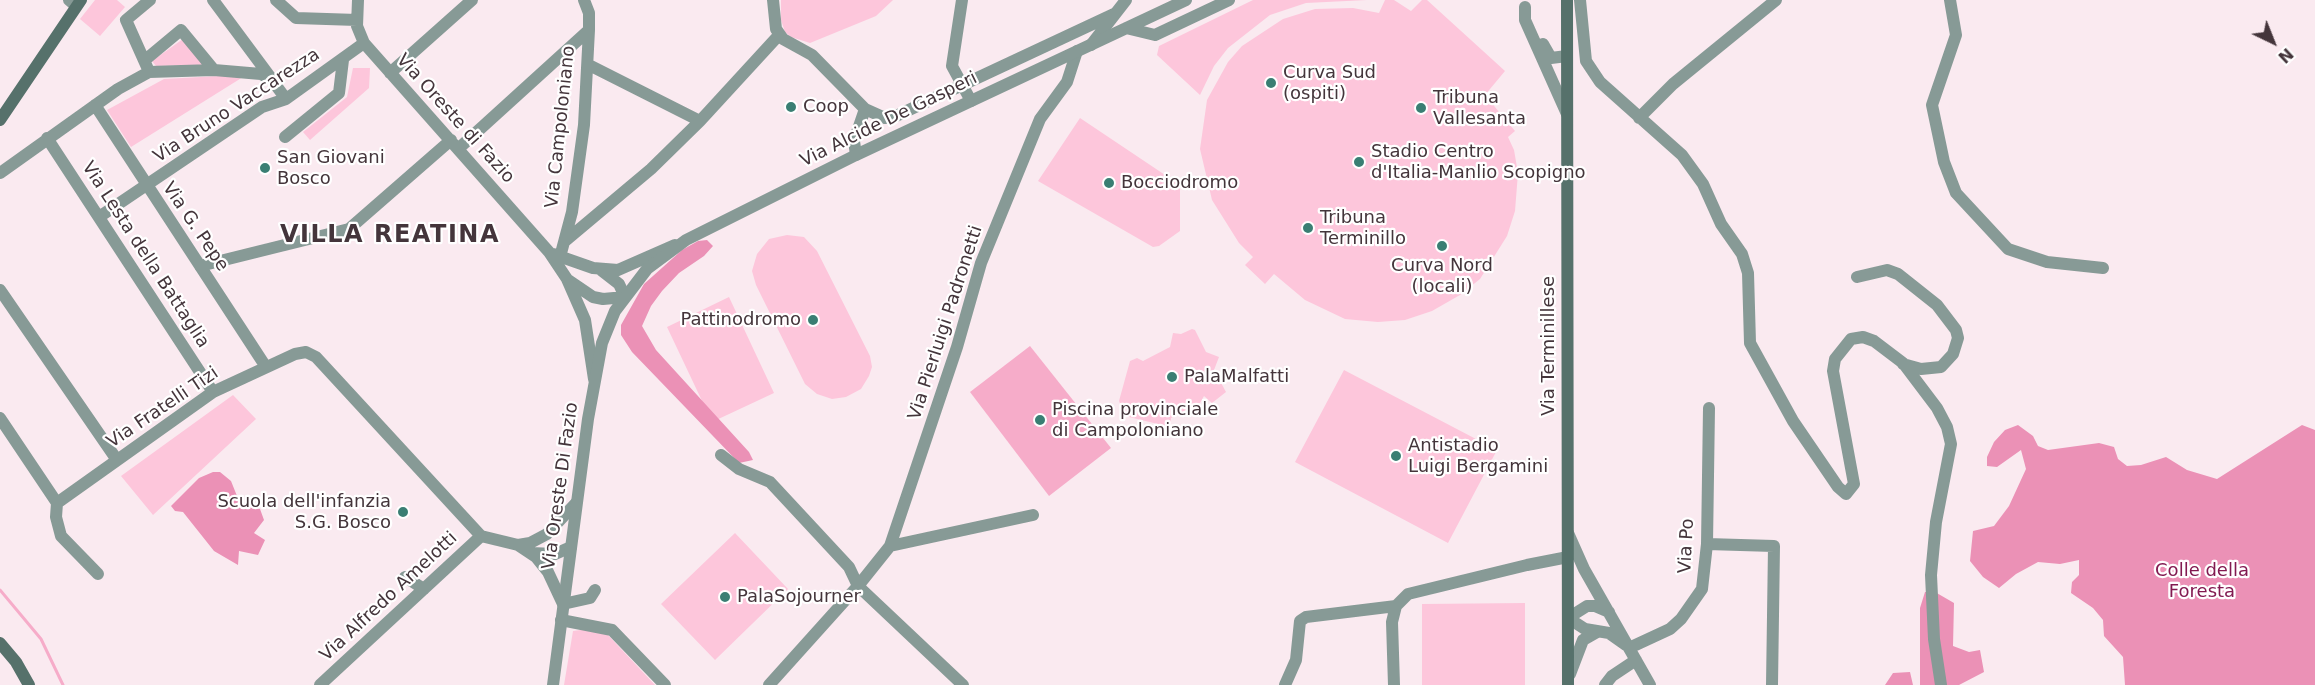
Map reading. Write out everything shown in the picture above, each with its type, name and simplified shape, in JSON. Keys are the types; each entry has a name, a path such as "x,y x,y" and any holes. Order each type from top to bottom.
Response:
{"main road":[{"name":"Via Terminillese","path":"1567,0 1568,681"},
{"path":"0,120 76,2"},
{"path":"0,643 16,662 29,685"}],"street":[{"path":"147,66 126,20 150,0"},
{"path":"213,0 286,99"},
{"path":"276,0 296,18 357,20"},
{"name":"Via Oreste di Fazio","path":"358,0 358,34 364,44 555,255 567,279"},
{"path":"390,73 472,0"},
{"name":"Via Campoloniano","path":"555,255 564,242 572,212 589,65 589,13 584,0"},
{"path":"589,13 596,0"},
{"path":"773,0 776,29 783,39 812,55 865,109 885,118 896,116 1114,14"},
{"path":"962,0 952,66 971,101"},
{"path":"1091,45 1126,0"},
{"name":"Via Alcide De Gasperi","path":"625,297 647,269 686,240 856,154 1186,0"},
{"path":"1126,28 1155,35 1229,0"},
{"path":"1580,0 1586,62 1600,82 1682,155 1703,184 1721,224 1742,254 1748,273 1750,343 1792,421 1828,475 1846,494 1854,484 1833,370 1835,359 1851,339 1863,337 1874,341 1903,363 1938,408 1947,427 1951,444 1936,522 1931,575 1934,639 1941,685"},
{"path":"1640,118 1673,84 1776,0"},
{"path":"1950,0 1956,35 1932,105 1944,162 1956,193 2008,249 2047,262 2103,268"},
{"path":"1523,4 1548,55 1557,59 1566,56"},
{"path":"1523,4 1526,20 1567,114"},
{"path":"0,173 118,89 147,66 181,30 214,70"},
{"path":"200,266 349,228 360,222 589,30"},
{"path":"564,242 651,169 700,121 779,34"},
{"name":"Via Bruno Vaccarezza","path":"99,218 262,107 286,99 364,44"},
{"name":"Via Pierluigi Padronetti","path":"769,685 858,586 890,546 950,369 981,263 1040,119 1067,82 1077,51"},
{"path":"285,137 339,93 343,60"},
{"path":"589,65 700,121"},
{"path":"147,66 243,71 261,74 272,80"},
{"name":"Via G. Pepe","path":"95,105 266,367"},
{"path":"856,154 854,141 865,109"},
{"name":"Via Lesta della Battaglia","path":"47,138 213,392"},
{"path":"601,270 629,266 686,240"},
{"path":"555,255 601,270 612,276 625,297 603,299 592,297 567,279"},
{"path":"1857,277 1887,270 1898,274 1937,305 1956,330 1958,338 1953,354 1941,367 1921,369 1903,363"},
{"path":"567,279 585,320 594,379"},
{"path":"0,290 117,460"},
{"name":"Via Oreste Di Fazio","path":"553,685 594,379 602,343 615,311 625,297"},
{"name":"Via Fratelli Tizi","path":"57,503 213,392 295,354 306,352 316,357 481,536"},
{"name":"Via Po","path":"1629,648 1670,629 1681,619 1702,589 1707,544 1709,408"},
{"path":"0,418 57,503 56,517 61,536 98,574"},
{"path":"721,455 739,469 770,482 849,567 858,586 963,685"},
{"path":"518,545 538,539 562,521 576,503"},
{"path":"890,546 1034,515"},
{"path":"1568,533 1584,569 1650,685"},
{"name":"Via Alfredo Amelotti","path":"320,685 481,536 518,545"},
{"path":"538,539 555,541 571,547"},
{"path":"1707,544 1774,546 1772,685"},
{"path":"518,545 531,553 548,572 563,604 590,598 595,590"},
{"path":"531,553 555,554 571,547"},
{"path":"1394,685 1392,622 1396,606 1408,594 1568,557"},
{"path":"405,577 424,589"},
{"path":"1285,685 1296,660 1300,621 1306,617 1396,606"},
{"path":"1609,612 1595,606 1587,606 1568,618 1585,629 1609,633 1629,648"},
{"path":"561,620 612,630 665,685"},
{"path":"1568,681 1583,640 1597,632"},
{"path":"1605,685 1612,676 1636,660"}],"shaded area":[{"path":"95,0 117,0 125,7 100,36 80,19"},
{"path":"781,0 893,0 876,16 810,43 791,37 785,32 781,20"},
{"path":"1253,0 1367,0 1306,3 1270,15 1228,48 1214,66 1200,95 1157,55 1159,46"},
{"name":"Stadio Centro d'Italia-Manlio Scopigno","path":"1385,0 1394,0 1411,11 1422,0 1427,0 1505,71 1485,95 1515,131 1508,137 1514,150 1518,173 1515,211 1507,236 1480,279 1460,295 1432,311 1405,320 1378,322 1345,319 1305,300 1274,274 1265,284 1245,265 1253,257 1239,243 1212,200 1200,149 1207,100 1228,62 1242,46 1283,19 1315,9 1353,8 1379,13"},
{"path":"183,39 203,65 156,66 152,61"},
{"path":"353,68 370,68 369,88 310,140 303,132 347,97"},
{"path":"237,75 243,77 131,147 107,110 164,79"},
{"name":"Bocciodromo","path":"1080,118 1180,185 1180,231 1159,246 1153,247 1038,181"},
{"name":"Pattinodromo","path":"787,235 804,237 817,251 870,356 872,367 869,376 861,389 846,397 832,399 817,394 805,384 756,285 752,271 757,254 769,239"},
{"path":"729,297 774,393 712,422 667,327"},
{"name":"PalaMalfatti","path":"1195,330 1206,352 1219,357 1214,370 1226,392 1212,403 1204,396 1200,403 1171,418 1171,424 1166,426 1125,416 1119,401 1130,361 1137,358 1143,361 1170,347 1173,333 1181,334"},
{"name":"Piscina provinciale di Campoloniano","path":"1030,346 1111,448 1049,496 970,392"},
{"name":"Antistadio Luigi Bergamini","path":"1344,370 1497,450 1448,543 1295,462"},
{"path":"233,395 256,419 153,515 121,476"},
{"name":"PalaSojourner","path":"735,533 788,589 715,660 661,604"},
{"path":"1525,603 1525,685 1422,685 1422,604"},
{"path":"588,629 608,635 655,685 564,685 573,631"}],"green space":[{"path":"707,240 713,246 704,256 679,273 662,291 651,306 642,326 656,350 749,452 753,460 739,463 632,352 621,335 621,325 644,284 682,250 698,241"},
{"name":"Colle della Foresta","path":"2018,425 2033,436 2038,446 2048,450 2099,443 2114,447 2118,459 2127,466 2141,465 2166,457 2187,470 2217,479 2302,425 2315,430 2315,685 2125,685 2123,657 2104,636 2103,620 2093,608 2071,593 2072,582 2079,575 2079,560 2060,564 2038,562 2016,574 1999,588 1983,577 1970,561 1973,531 1994,526 2009,506 2026,469 2021,450 1997,467 1987,466 1987,457 1994,442 2005,430"},
{"path":"213,472 220,472 231,481 239,501 260,509 264,520 254,533 265,540 258,555 239,551 238,565 214,551 183,512 175,511 171,506 199,478"},
{"path":"1925,592 1935,592 1954,603 1953,646 1969,652 1980,650 1984,672 1959,685 1920,685 1920,608"},
{"path":"1910,672 1913,685 1885,685 1893,673"}],"waterway":[{"path":"0,590 41,639 63,685"}],"place":[{"name":"Curva Sud (ospiti)","path":"1271,83"},
{"name":"Coop","path":"791,107"},
{"name":"Tribuna Vallesanta","path":"1421,108"},
{"name":"Stadio Centro d'Italia-Manlio Scopigno","path":"1359,162"},
{"name":"San Giovani Bosco","path":"265,168"},
{"name":"Bocciodromo","path":"1109,183"},
{"name":"Tribuna Terminillo","path":"1308,228"},
{"name":"Curva Nord (locali)","path":"1442,246"},
{"name":"Pattinodromo","path":"813,320"},
{"name":"PalaMalfatti","path":"1172,377"},
{"name":"Piscina provinciale di Campoloniano","path":"1040,420"},
{"name":"Antistadio Luigi Bergamini","path":"1396,456"},
{"name":"Scuola dell'infanzia S.G. Bosco","path":"403,512"},
{"name":"PalaSojourner","path":"725,597"}],"district":[{"name":"VILLA REATINA","path":"390,236"}]}
